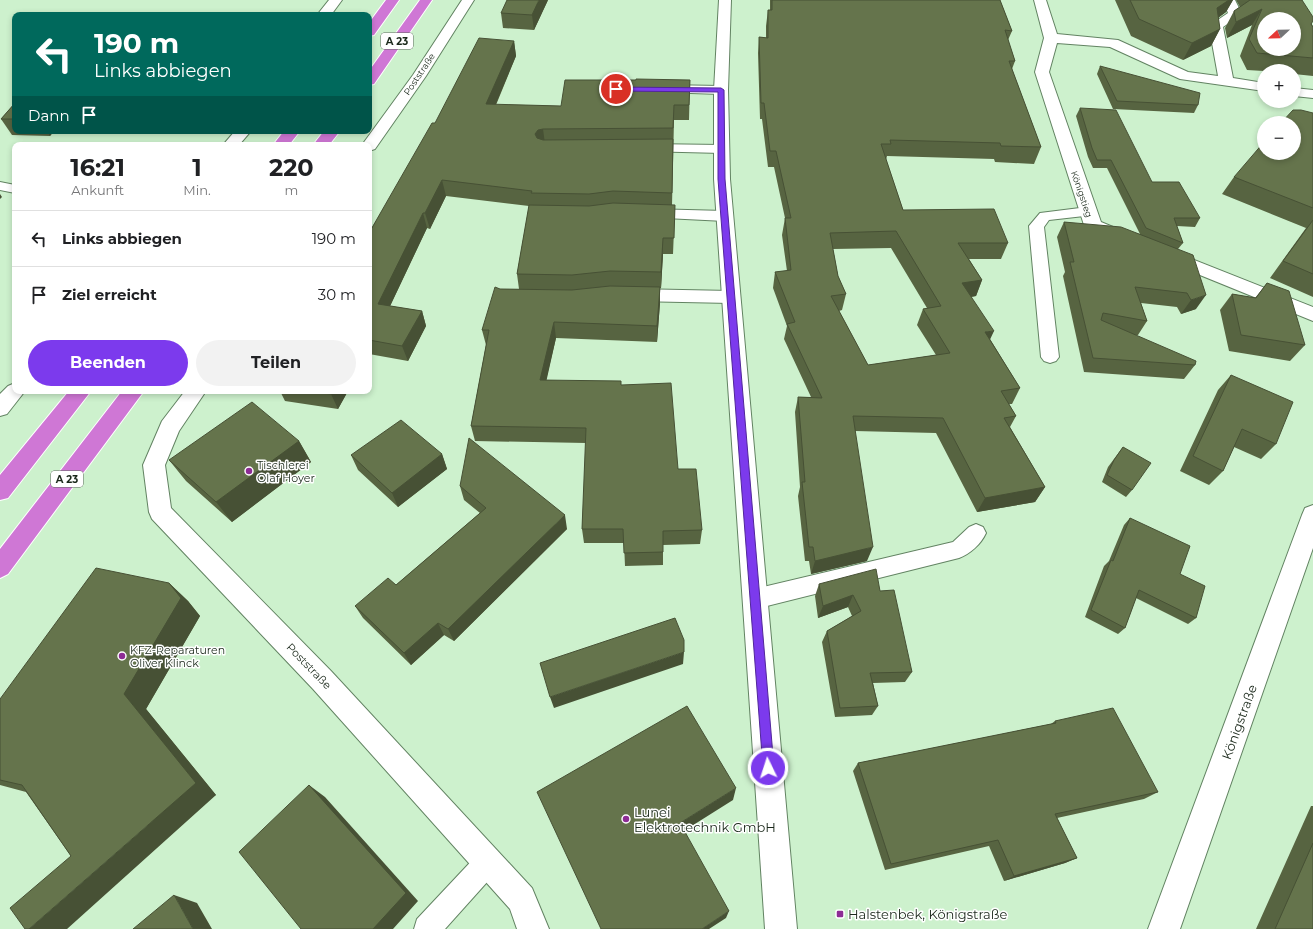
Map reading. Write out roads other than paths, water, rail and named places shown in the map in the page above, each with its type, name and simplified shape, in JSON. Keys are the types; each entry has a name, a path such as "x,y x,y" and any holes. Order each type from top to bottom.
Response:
{"highway":[{"name":"A 23","path":"372,28 393,0"},
{"name":"A 23","path":"372,77 426,0"},
{"path":"283,142 290,134"},
{"path":"323,142 330,134"},
{"path":"0,491 79,394"},
{"name":"A 23","path":"0,567 132,394"}],"street":[{"path":"326,12 336,0"},
{"name":"Poststraße","path":"372,142 419,76 468,0"},
{"path":"725,0 721,90 722,179 781,929"},
{"path":"1040,0 1051,38 1113,42 1185,76 1257,86"},
{"path":"1226,81 1216,26 1235,14 1229,0"},
{"name":"Königstieg","path":"1051,38 1042,72 1093,225 1136,242"},
{"path":"1301,93 1313,94"},
{"path":"234,142 241,134"},
{"path":"1157,251 1238,277 1313,314"},
{"path":"0,408 13,394"},
{"name":"Poststraße","path":"194,394 170,427 154,465 160,512 322,680 488,862 521,899 533,929"},
{"name":"Königstraße","path":"1164,929 1313,517"}],"lane":[{"path":"650,89 721,90"},
{"path":"634,148 722,149"},
{"path":"0,186 12,189"},
{"path":"1050,357 1036,226 1044,216 1088,212"},
{"path":"636,213 725,216"},
{"path":"618,294 731,298"},
{"path":"755,598 959,549 976,533"},
{"path":"427,929 488,862"}],"place":[{"name":"Tischlerei Olaf Hoyer","path":"249,471"},
{"name":"KFZ-Reparaturen Oliver Klinck","path":"122,656"},
{"name":"Lunei Elektrotechnik GmbH","path":"626,819"},
{"name":"Halstenbek, Königstraße","path":"840,914"}]}
